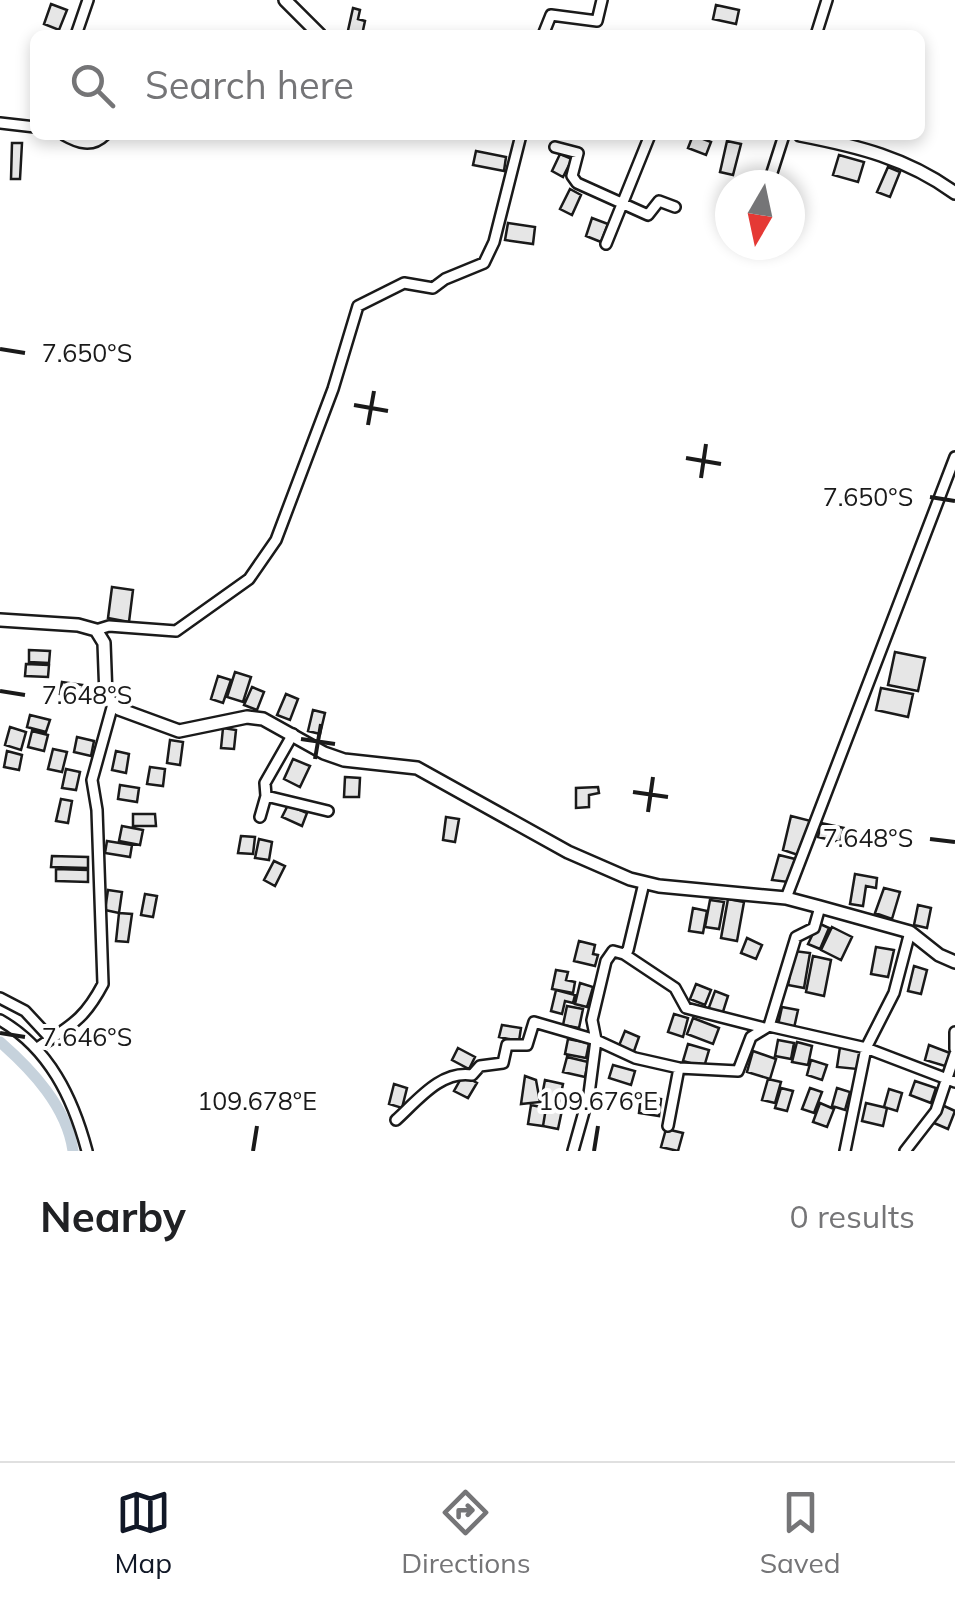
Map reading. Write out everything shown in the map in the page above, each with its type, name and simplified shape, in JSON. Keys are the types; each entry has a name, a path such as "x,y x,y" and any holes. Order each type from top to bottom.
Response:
{"street":[{"path":"78,30 88,0"},
{"path":"285,0 312,30"},
{"path":"545,30 551,15 598,20 602,0"},
{"path":"817,30 826,0"},
{"path":"0,124 30,127"},
{"path":"0,620 78,624 96,630 109,626 176,632 258,568 276,540 291,503 333,389 358,306 404,283 434,288 445,279 484,263 494,242 519,140"},
{"path":"571,150 574,140"},
{"path":"606,244 648,140"},
{"path":"773,170 782,140"},
{"path":"821,140 896,158 955,193"},
{"path":"554,147 579,154 573,180 648,215 659,201 675,207"},
{"path":"786,898 955,458"},
{"path":"96,630 104,643 104,687 112,704 146,722 178,731 247,717 263,719 344,760 417,768 607,871 644,883 786,898 820,906 910,932 955,962"},
{"path":"36,1049 73,1026 91,1007 103,984 97,810 92,780 112,704"},
{"path":"260,817 266,796 264,783 293,734"},
{"path":"266,796 328,812"},
{"path":"624,954 644,883"},
{"path":"396,1120 444,1078 458,1073 472,1075 480,1066 503,1063 507,1045 527,1045 534,1022 596,1040 635,1058 678,1068 738,1070 752,1037 766,1027 796,936 814,928 820,906"},
{"path":"845,1151 866,1048 894,993 910,932"},
{"path":"573,1151 589,1094 596,1040 592,1020 606,961 613,951 624,954 674,988 686,1008 866,1048 950,1080"},
{"path":"0,998 25,1011 51,1039"},
{"path":"0,1020 36,1049 58,1074 80,1122 87,1151"},
{"path":"905,1151 936,1111 950,1080 955,1032"},
{"path":"668,1126 678,1068"}],"building":[{"path":"51,4 67,10 59,30 44,24"},
{"path":"716,5 739,10 736,24 713,19"},
{"path":"353,8 360,10 358,19 365,21 363,30 348,30"},
{"path":"691,140 711,142 706,155 688,148"},
{"path":"727,141 741,144 734,170 720,170"},
{"path":"12,143 22,143 20,179 11,179"},
{"path":"476,151 506,157 504,171 473,165"},
{"path":"560,154 572,159 563,177 552,171"},
{"path":"839,155 864,162 858,182 833,175"},
{"path":"888,167 900,172 890,197 877,192"},
{"path":"570,189 581,195 572,215 560,209"},
{"path":"592,218 608,224 601,242 586,236"},
{"path":"508,223 535,227 533,244 505,240"},
{"path":"112,587 133,590 129,622 108,618"},
{"path":"29,650 50,651 49,663 29,662"},
{"path":"895,652 925,658 918,691 888,685"},
{"path":"26,664 49,665 48,677 25,676"},
{"path":"235,672 251,677 243,702 227,697"},
{"path":"218,676 231,680 223,703 211,699"},
{"path":"62,682 83,685 81,698 60,694"},
{"path":"252,687 264,692 257,710 244,705"},
{"path":"881,688 913,694 908,717 876,710"},
{"path":"286,694 298,699 290,720 277,715"},
{"path":"313,710 325,713 320,734 308,731"},
{"path":"30,715 50,720 46,732 27,727"},
{"path":"10,727 26,732 21,750 5,745"},
{"path":"223,728 236,730 234,749 221,748"},
{"path":"32,731 48,735 44,751 28,747"},
{"path":"77,737 94,741 91,756 74,752"},
{"path":"170,740 183,742 180,765 167,763"},
{"path":"53,749 67,752 62,772 48,769"},
{"path":"7,751 22,755 19,770 4,767"},
{"path":"116,751 129,754 126,773 112,770"},
{"path":"293,759 310,766 300,787 284,779"},
{"path":"150,767 165,769 163,786 147,784"},
{"path":"66,769 80,772 76,790 62,788"},
{"path":"345,777 360,778 359,797 344,797"},
{"path":"120,785 139,788 137,802 118,799"},
{"path":"598,787 599,793 589,795 589,807 576,808 576,788"},
{"path":"61,799 72,801 68,823 56,821"},
{"path":"288,805 307,813 302,826 282,817"},
{"path":"133,814 155,814 156,826 133,826"},
{"path":"791,816 811,821 798,855 783,850"},
{"path":"446,817 459,819 455,842 443,840"},
{"path":"821,823 844,828 840,842 818,837"},
{"path":"122,826 143,830 140,845 119,841"},
{"path":"241,836 255,837 253,854 238,853"},
{"path":"259,839 272,842 269,860 255,858"},
{"path":"107,841 132,845 130,857 105,853"},
{"path":"779,855 795,859 788,882 772,880"},
{"path":"52,856 88,857 88,868 51,867"},
{"path":"274,861 285,866 275,886 264,880"},
{"path":"56,869 88,870 88,882 56,881"},
{"path":"855,874 877,878 876,888 866,886 863,906 850,904"},
{"path":"884,888 900,892 892,919 875,913"},
{"path":"108,890 122,892 119,913 105,910"},
{"path":"145,894 157,896 153,917 141,915"},
{"path":"728,899 744,902 737,941 721,938"},
{"path":"710,900 724,902 719,929 705,927"},
{"path":"918,905 931,908 927,928 914,925"},
{"path":"693,908 707,911 703,933 689,931"},
{"path":"119,913 132,914 128,942 116,941"},
{"path":"818,923 829,928 820,949 808,944"},
{"path":"832,927 852,937 841,960 821,950"},
{"path":"747,938 762,945 756,959 741,953"},
{"path":"579,941 595,945 595,966 574,961"},
{"path":"876,947 894,950 888,977 871,974"},
{"path":"794,951 810,953 804,988 788,985"},
{"path":"813,956 831,960 824,996 806,992"},
{"path":"914,966 927,970 921,994 908,991"},
{"path":"556,970 568,972 566,980 575,982 573,993 552,989"},
{"path":"580,983 593,987 587,1007 575,1004"},
{"path":"696,984 711,990 705,1005 690,999"},
{"path":"556,990 575,995 573,1003 565,1001 562,1014 551,1011"},
{"path":"715,991 728,996 722,1015 708,1010"},
{"path":"567,1006 583,1009 579,1028 563,1025"},
{"path":"782,1007 798,1010 794,1028 778,1025"},
{"path":"674,1014 688,1018 683,1037 668,1032"},
{"path":"693,1018 719,1028 713,1044 687,1034"},
{"path":"502,1025 521,1028 519,1041 499,1037"},
{"path":"625,1031 639,1037 633,1054 618,1048"},
{"path":"568,1039 589,1043 586,1058 565,1054"},
{"path":"778,1040 794,1043 791,1059 775,1056"},
{"path":"797,1042 812,1046 808,1065 792,1062"},
{"path":"688,1044 709,1050 704,1067 683,1061"},
{"path":"929,1045 950,1053 945,1066 925,1060"},
{"path":"840,1047 861,1052 857,1069 837,1067"},
{"path":"458,1048 475,1057 469,1069 452,1060"},
{"path":"753,1051 776,1059 770,1079 747,1072"},
{"path":"567,1057 588,1062 585,1077 563,1072"},
{"path":"811,1060 827,1065 822,1080 807,1075"},
{"path":"613,1065 635,1071 631,1085 609,1078"},
{"path":"463,1075 477,1083 468,1098 454,1091"},
{"path":"525,1076 536,1080 540,1102 521,1104"},
{"path":"768,1079 781,1082 775,1103 762,1100"},
{"path":"545,1080 563,1084 559,1104 541,1101"},
{"path":"915,1081 936,1088 931,1103 910,1095"},
{"path":"394,1084 407,1088 402,1108 389,1104"},
{"path":"781,1088 793,1091 787,1111 775,1108"},
{"path":"810,1088 822,1092 814,1113 802,1109"},
{"path":"837,1088 850,1092 845,1110 832,1106"},
{"path":"889,1089 902,1093 897,1111 884,1107"},
{"path":"641,1096 661,1099 659,1116 639,1113"},
{"path":"820,1103 834,1109 827,1127 813,1122"},
{"path":"866,1103 887,1108 883,1126 862,1121"},
{"path":"531,1105 546,1108 543,1126 528,1124"},
{"path":"942,1105 955,1111 948,1129 934,1123"},
{"path":"546,1108 562,1110 558,1129 543,1126"},
{"path":"666,1129 683,1133 678,1151 661,1147"}],"waterway":[{"path":"0,1042 36,1077 56,1105 73,1151"}]}
